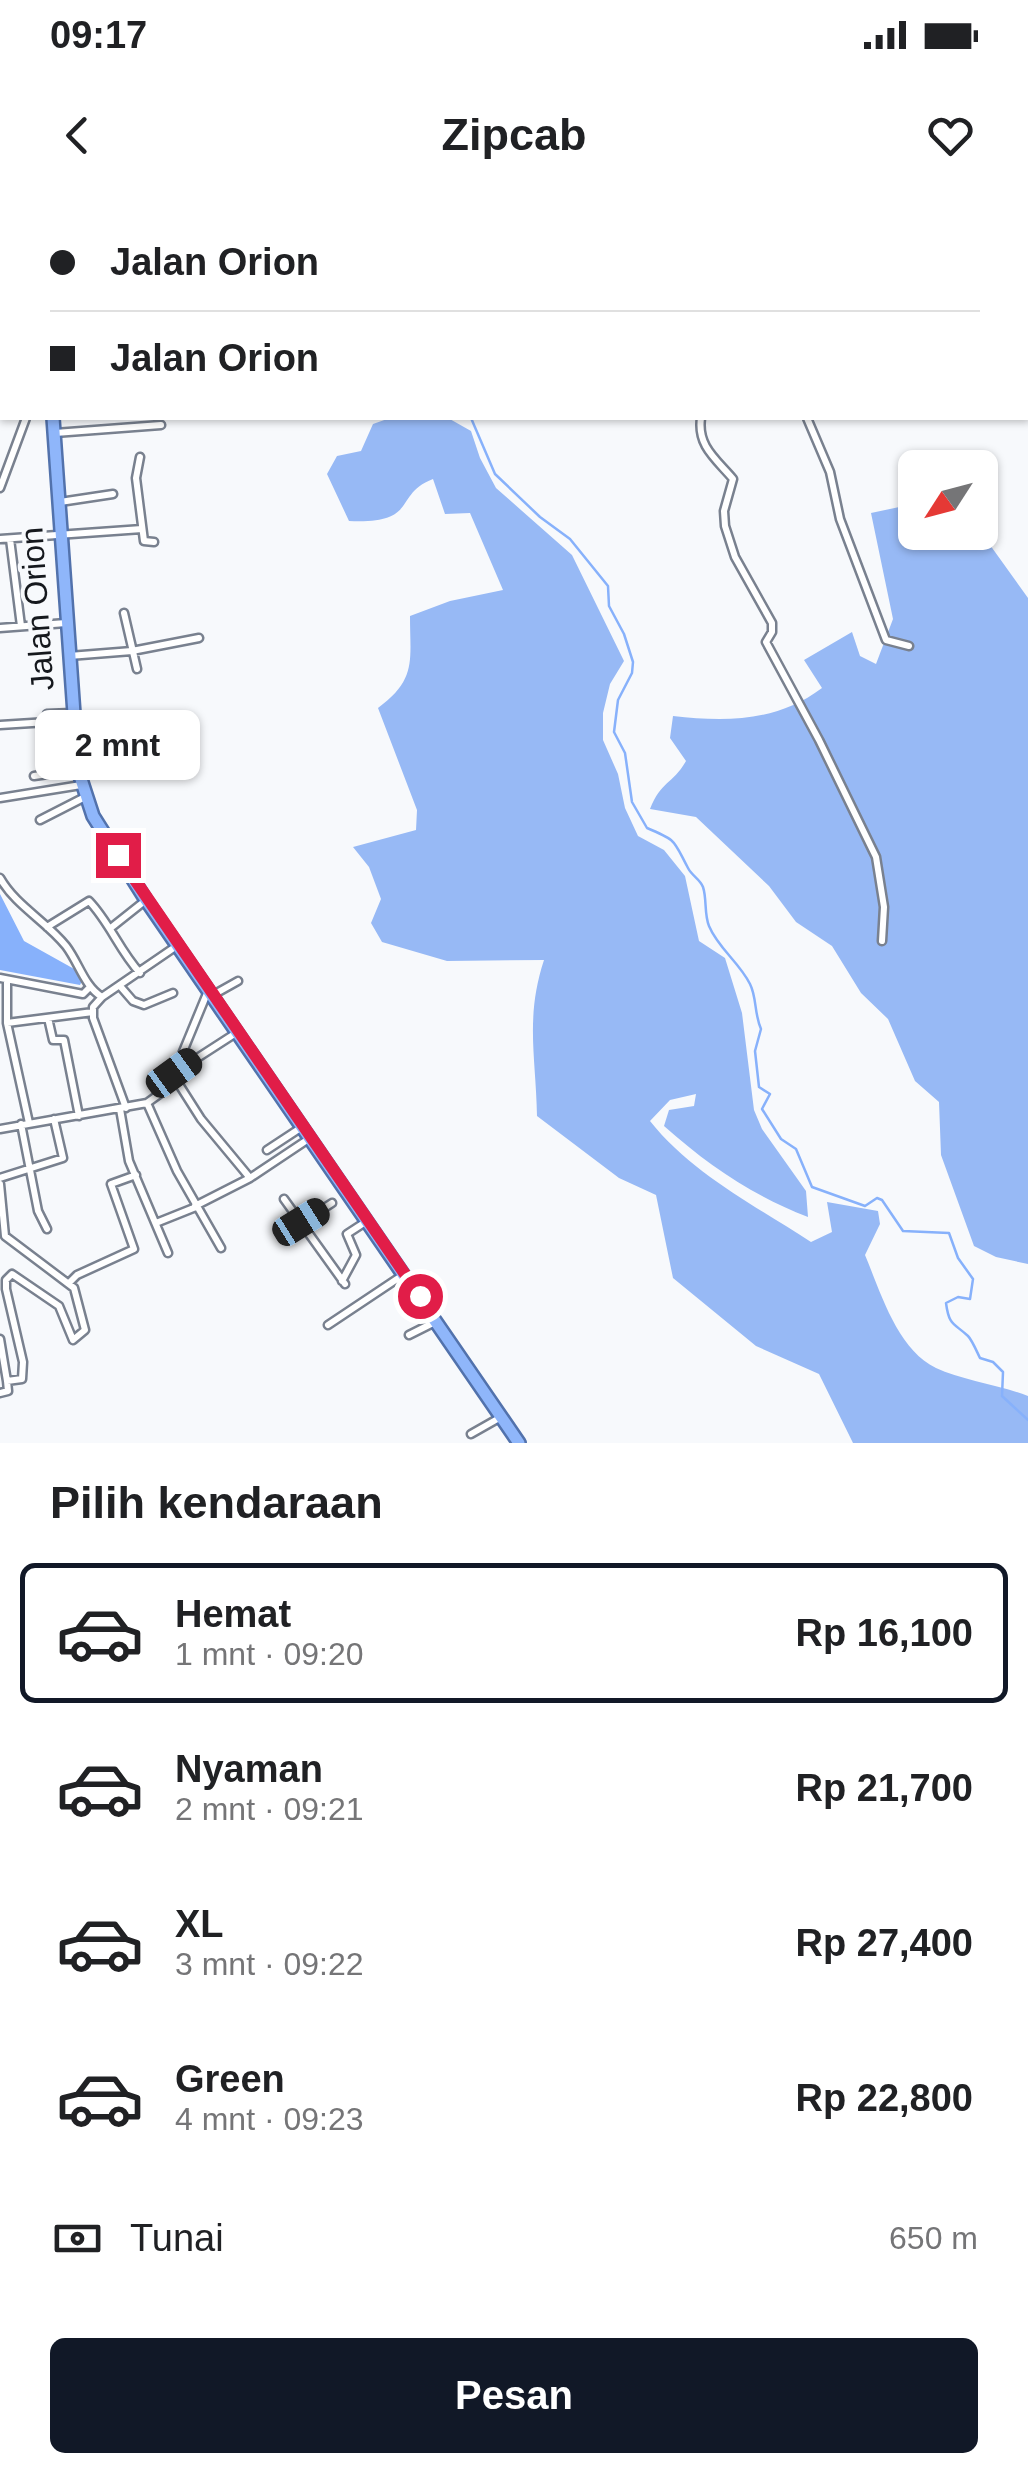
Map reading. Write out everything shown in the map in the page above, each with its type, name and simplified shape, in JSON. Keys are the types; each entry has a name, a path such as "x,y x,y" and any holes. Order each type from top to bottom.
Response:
{"highway":[{"name":"Jalan Orion","path":"53,420 73,731 83,791 146,900 519,1443"}],"street":[{"path":"0,488 25,420"},
{"path":"701,420 699,436 703,446 733,479 724,511 725,526 734,545 734,557 772,624 766,642 820,740 876,857 884,907 882,941"},
{"path":"808,420 830,472 840,519 887,642 909,646"},
{"path":"54,433 162,425"},
{"path":"140,457 136,478 142,528 145,543 154,542"},
{"path":"58,502 113,494"},
{"path":"0,539 142,528"},
{"path":"10,539 21,626"},
{"path":"124,613 137,669"},
{"path":"0,628 66,623"},
{"path":"68,656 199,638"},
{"path":"0,724 48,722 47,714 72,712"},
{"path":"73,731 105,728 108,745"},
{"path":"34,776 78,770"},
{"path":"0,798 83,791"},
{"path":"40,820 83,791"},
{"path":"0,878 19,904 48,927 80,965 88,988 102,996"},
{"path":"48,927 89,900 112,926 119,945 140,973"},
{"path":"112,926 146,900"},
{"path":"168,1253 130,1161 123,1109 92,1012 102,996 178,945"},
{"path":"47,1230 38,1211 30,1168 3,979 66,994 82,994 88,988"},
{"path":"0,1129 147,1103 165,1090 211,992 238,981"},
{"path":"120,986 132,1001 144,1006 172,993"},
{"path":"8,1023 92,1012"},
{"path":"48,1018 53,1040 64,1040 79,1116"},
{"path":"174,1074 238,1033"},
{"path":"174,1074 201,1118 250,1178"},
{"path":"147,1103 195,1206 221,1248"},
{"path":"7,1381 22,1379 23,1362 6,1289 8,1276 16,1274 58,1306 73,1340 85,1330 80,1298 69,1283 5,1236 0,1181 64,1157 54,1119"},
{"path":"267,1150 303,1126"},
{"path":"156,1224 250,1178 311,1138"},
{"path":"69,1283 134,1250 112,1184 136,1174"},
{"path":"284,1199 343,1283 356,1255 347,1234 368,1221"},
{"path":"301,1222 332,1203"},
{"path":"328,1324 404,1274"},
{"path":"409,1335 437,1321"},
{"path":"0,1340 8,1391 0,1393"},
{"path":"471,1434 502,1416"}],"shaded area":[{"path":"384,420 452,420 471,431 496,488 572,555 624,661 610,684 603,713 603,740 618,774 625,808 638,836 664,850 685,876 699,941 725,958 742,1013 754,1110 762,1129 806,1191 808,1217 732,1178 664,1126 669,1110 694,1106 696,1094 670,1100 650,1121 705,1173 811,1242 832,1232 827,1202 878,1211 880,1224 865,1255 901,1334 922,1359 936,1368 1028,1396 1028,1443 853,1443 819,1374 756,1346 673,1278 656,1195 619,1178 537,1116 533,1019 544,960 447,961 382,942 371,923 381,899 369,867 353,847 416,830 417,810 378,708 399,688 409,668 410,616 450,601 503,590 470,513 445,514 433,479 386,518 349,521 327,474 337,456 361,451 373,424"},
{"path":"898,507 898,550 994,550 1028,598 1028,1264 996,1257 974,1246 941,1155 939,1102 915,1081 888,1019 861,993 832,946 796,922 769,886 696,817 650,809 658,793 686,761 670,738 673,716 732,719 787,708 822,688 804,660 852,632 860,656 876,664 893,619 871,513"},
{"path":"0,894 24,941 76,970 80,985 0,970"}],"waterway":[{"path":"472,420 495,474 540,517 570,539 608,586 609,606 633,662 632,673 618,700 614,732 625,753 632,802 647,828 674,842 702,884 709,926 750,984 761,1029 755,1051 759,1087 770,1094 762,1109 781,1139 796,1149 812,1187 865,1206 877,1198 882,1200 903,1231 949,1233 958,1258 973,1279 970,1299 958,1297 946,1303 949,1316 970,1338 980,1358 993,1362 1003,1372 1002,1396 1028,1420"}],"route":[{"path":"118,855 420,1296"}]}
